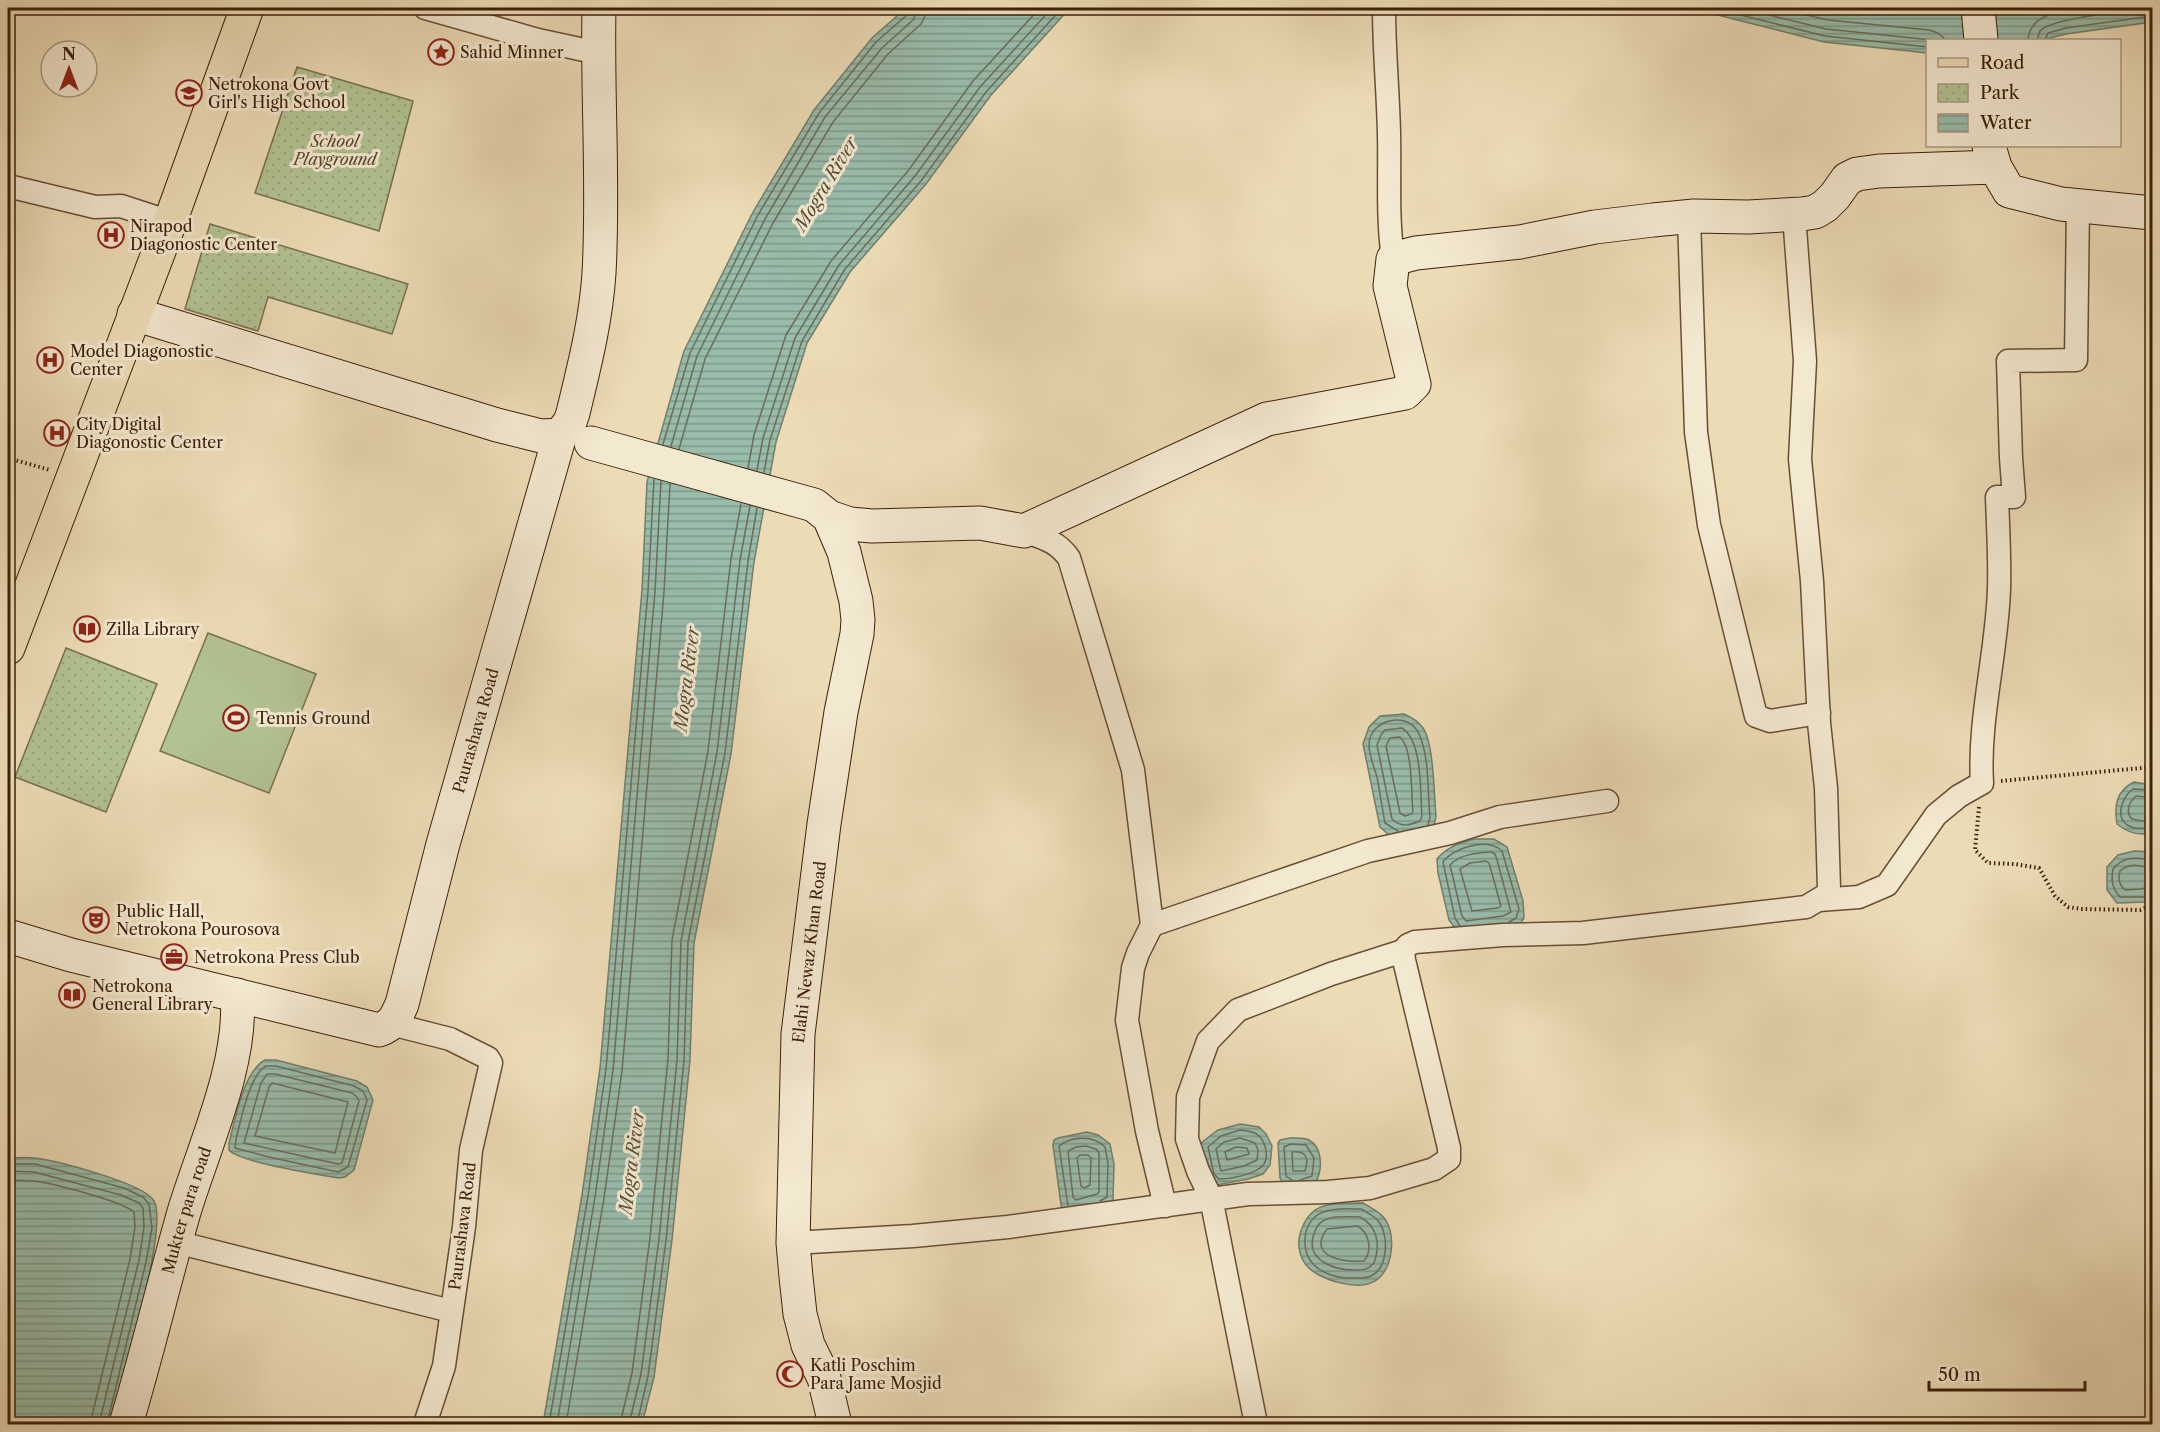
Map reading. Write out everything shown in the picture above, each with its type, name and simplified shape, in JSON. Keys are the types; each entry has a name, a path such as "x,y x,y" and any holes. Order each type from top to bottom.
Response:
{"main road":[{"path":"8,644 170,222 247,8"}],"street":[{"path":"425,8 538,40 598,54"},
{"name":"Paurashava Road","path":"8,936 71,955 379,1030 395,1021 402,1004 443,844 575,439 570,422 596,304 599,273 601,154 599,8"},
{"path":"1024,531 1267,419 1405,393 1414,384 1390,286 1393,259 1388,201 1389,134 1384,8"},
{"path":"1978,8 1981,39"},
{"path":"1393,259 1416,254 1520,242 1595,227 1689,217 1794,215 1815,212 1835,196 1846,179 1857,174 1992,156 2009,191 2061,204 2152,213"},
{"path":"8,186 95,207 122,206 170,222"},
{"path":"1819,900 1860,897 1887,885 1935,815 1959,796 1982,783 1986,713 1999,590 1997,497 2014,496 2008,362 2076,360 2078,205"},
{"path":"1256,1425 1211,1198 1198,1171 1187,1139 1188,1097 1208,1041 1238,1010 1330,974 1403,951 1415,942 1503,935 1583,933 1806,907 1826,895 1829,889 1826,788 1819,713 1812,581 1800,459 1805,361 1794,215"},
{"path":"1689,217 1696,432 1709,525 1756,716 1770,721 1819,713"},
{"path":"134,314 497,425 541,436 575,439 798,500 814,505 829,517 850,524 872,526 980,523 1024,531 1051,540 1062,547 1069,558 1132,770 1152,925 1132,968 1126,1020 1147,1131 1165,1206"},
{"name":"Elahi Newaz Khan Road","path":"829,517 844,552 858,620 824,824 798,1034 793,1244 800,1314 808,1345 824,1378 835,1425"},
{"path":"1152,925 1368,851 1418,841 1500,817 1607,801"},
{"path":"793,1244 1008,1227 1248,1194 1328,1192 1370,1188 1434,1170 1446,1162 1450,1155 1403,951"},
{"name":"Mukter para road","path":"126,1425 176,1242 229,1072 239,1014 237,995"},
{"name":"Paurashava Road","path":"391,1024 450,1039 488,1058 491,1063 471,1150 464,1227 444,1366 425,1425"},
{"path":"176,1242 451,1311"}],"path":[{"path":"8,458 72,479"},
{"path":"2152,767 1982,783 1976,850 1988,863 2039,868 2055,896 2068,907 2139,910 2152,905"}],"green space":[{"name":"School Playground","path":"297,67 413,101 379,231 255,193"},
{"path":"210,224 408,284 392,334 268,297 258,331 185,309"},
{"name":"Tennis Ground","path":"208,633 316,674 269,793 160,751"},
{"path":"66,648 157,684 106,812 15,777"}],"water":[{"name":"Mogra River","path":"906,8 1070,8 991,95 926,184 850,272 807,343 776,442 754,562 731,754 694,943 690,1060 672,1240 654,1377 642,1424 543,1424 582,1195 600,1068 642,590 647,482 684,351 753,212 814,110 872,38"},
{"path":"1690,8 2152,8 2152,22 2045,39 1926,39 1926,53 1824,42"},
{"path":"1404,714 1419,723 1427,736 1436,817 1434,825 1389,835 1380,827 1363,744 1369,727 1380,716"},
{"path":"2134,782 2152,785 2151,833 2133,833 2117,824 2116,805 2120,794"},
{"path":"1475,839 1494,839 1507,847 1523,901 1524,918 1520,924 1457,931 1449,920 1437,859 1454,846"},
{"path":"2134,851 2147,852 2152,857 2152,898 2146,902 2117,903 2107,890 2107,867 2118,855"},
{"path":"265,1060 276,1060 357,1081 367,1087 373,1100 354,1170 345,1177 339,1178 263,1164 236,1155 229,1150 241,1097 251,1075"},
{"path":"1240,1124 1259,1127 1266,1134 1272,1146 1270,1165 1263,1174 1217,1185 1211,1182 1201,1143 1218,1130"},
{"path":"1087,1132 1098,1135 1110,1144 1114,1164 1113,1200 1111,1204 1063,1210 1054,1140"},
{"path":"1307,1139 1317,1148 1320,1170 1317,1180 1313,1183 1283,1183 1280,1178 1278,1143 1280,1140"},
{"path":"8,1158 35,1158 80,1168 134,1187 154,1201 157,1216 150,1273 112,1424 8,1424"},
{"path":"1363,1203 1385,1219 1391,1234 1390,1259 1378,1279 1361,1285 1340,1283 1320,1275 1306,1265 1300,1254 1299,1246 1300,1234 1310,1215 1332,1204"}],"place":[{"name":"Sahid Minner","path":"441,52"},
{"name":"Netrokona Govt Girl's High School","path":"189,93"},
{"name":"Nirapod Diagonostic Center","path":"111,235"},
{"name":"Model Diagonostic Center","path":"50,360"},
{"name":"City Digital Diagonostic Center","path":"57,433"},
{"name":"Zilla Library","path":"87,629"},
{"name":"Tennis Ground","path":"236,718"},
{"name":"Public Hall, Netrokona Pourosova","path":"96,920"},
{"name":"Netrokona Press Club","path":"174,957"},
{"name":"Netrokona General Library","path":"72,995"},
{"name":"Katli Poschim Para Jame Mosjid","path":"790,1374"}]}
